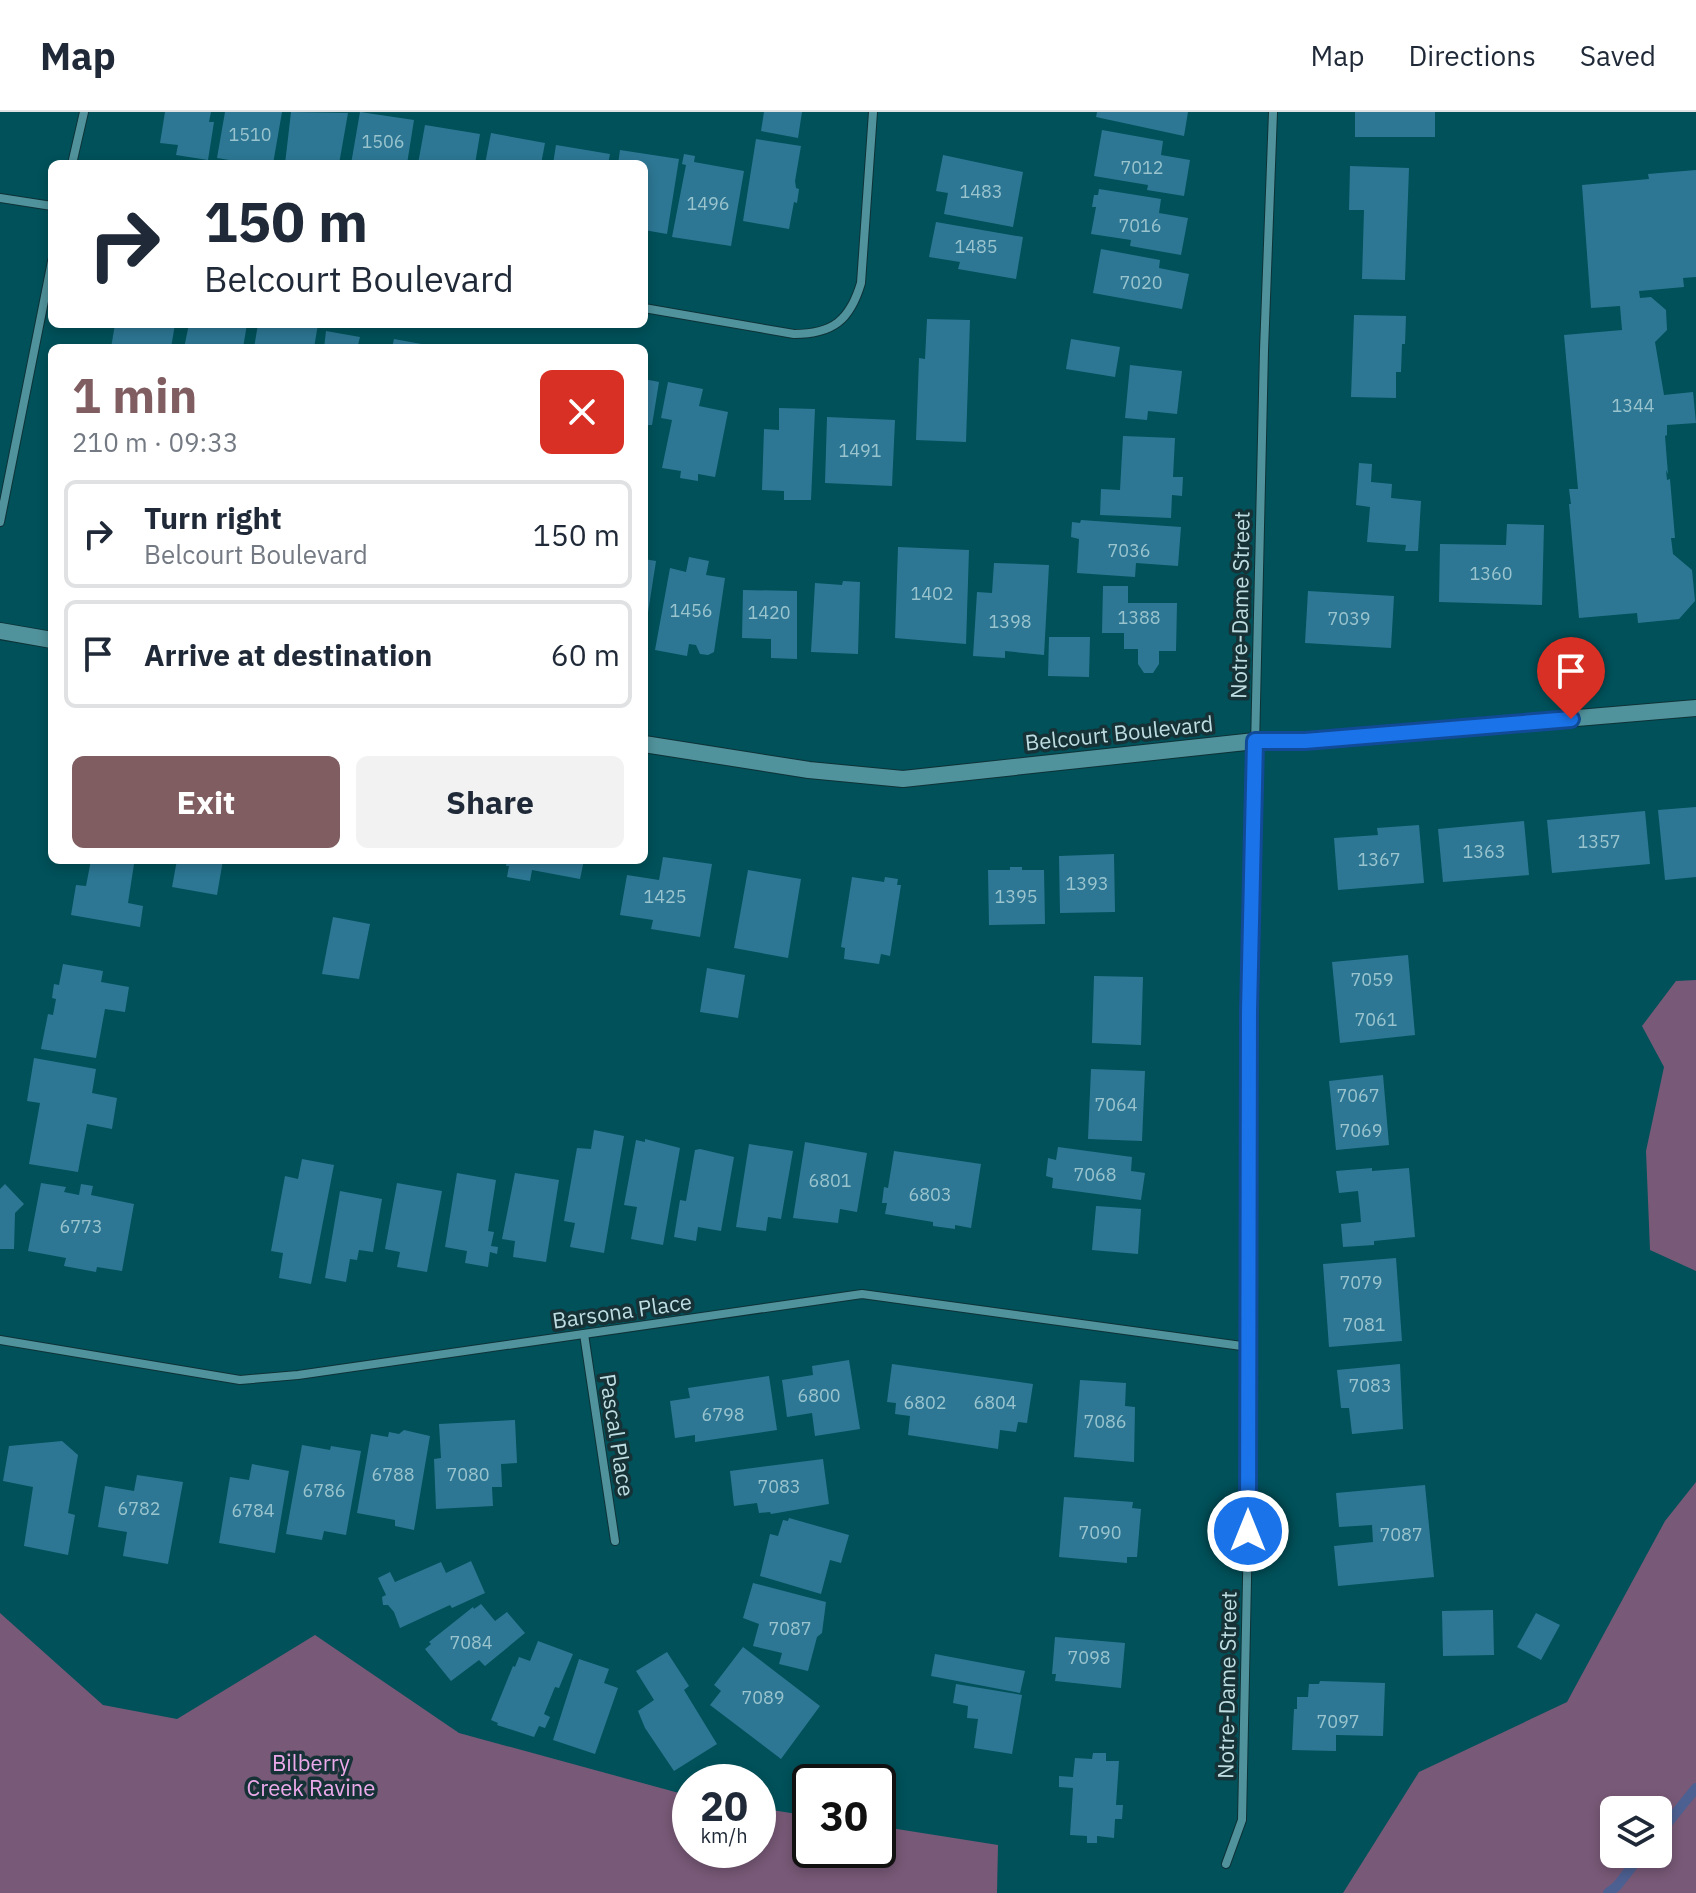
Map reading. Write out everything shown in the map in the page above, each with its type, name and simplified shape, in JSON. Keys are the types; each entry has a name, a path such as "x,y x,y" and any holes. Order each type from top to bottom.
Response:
{"street":[{"path":"73,160 84,112"},
{"path":"648,309 794,334 817,334 840,322 855,305 861,283 873,112"},
{"name":"Notre-Dame Street","path":"1226,1864 1242,1820 1248,1546 1249,1011 1264,350 1273,112"},
{"path":"0,198 48,205"},
{"path":"0,522 48,281"},
{"path":"0,631 48,639"},
{"name":"Belcourt Boulevard","path":"648,745 809,770 903,779 1255,741 1305,741 1696,708"},
{"name":"Barsona Place","path":"0,1340 240,1380 313,1373 862,1294 1249,1347"},
{"name":"Pascal Place","path":"584,1334 615,1541"}],"green space":[{"path":"1696,980 1696,1271 1650,1250 1646,1151 1664,1067 1642,1026 1676,981"},
{"path":"1696,1482 1696,1893 1343,1893 1419,1772 1567,1702 1665,1521"},
{"name":"Bilberry Creek Ravine","path":"0,1613 103,1705 177,1719 315,1635 459,1733 672,1791 672,1868 776,1868 776,1811 792,1813 792,1868 896,1868 896,1829 998,1845 997,1893 0,1893"}],"building":[{"path":"165,112 211,112 209,122 214,122 208,160 176,155 178,145 160,143"},
{"path":"225,112 282,112 274,160 217,158"},
{"path":"291,112 348,113 340,160 285,160"},
{"path":"360,112 414,120 408,160 352,160"},
{"path":"764,112 802,112 798,138 761,131"},
{"path":"1097,112 1188,112 1184,136 1096,117"},
{"path":"1355,112 1435,112 1435,137 1355,137"},
{"path":"425,125 480,134 476,160 419,160"},
{"path":"1102,130 1163,141 1161,155 1190,160 1184,196 1147,190 1148,185 1094,176"},
{"path":"491,133 545,143 542,160 486,160"},
{"path":"756,139 801,146 795,181 799,189 797,203 794,202 789,229 743,221"},
{"path":"556,145 610,154 609,160 554,160"},
{"path":"620,150 679,159 667,234 648,231 648,160 619,160"},
{"path":"684,154 695,156 694,162 744,171 731,246 672,237 686,165 682,164"},
{"path":"943,155 1023,172 1013,227 944,214 948,193 936,191"},
{"path":"1350,166 1409,168 1405,280 1362,279 1364,210 1349,210"},
{"path":"1696,170 1696,277 1683,278 1684,287 1639,291 1640,298 1651,297 1666,310 1667,330 1655,342 1664,395 1693,392 1696,423 1667,425 1665,436 1675,538 1671,538 1673,554 1692,570 1695,601 1679,619 1638,623 1637,613 1579,618 1569,504 1569,489 1578,489 1564,335 1622,330 1620,306 1591,308 1582,185 1649,179 1648,174"},
{"path":"1099,189 1161,199 1159,213 1188,218 1181,255 1130,246 1131,240 1091,234 1096,207 1092,207 1094,195 1098,195"},
{"path":"936,222 1023,237 1016,279 958,269 960,262 929,257"},
{"path":"1101,249 1160,260 1159,268 1189,274 1182,309 1093,293"},
{"path":"1354,315 1406,316 1401,372 1396,372 1396,398 1351,397"},
{"path":"927,319 970,320 966,442 916,440 919,358 925,359"},
{"path":"114,328 174,328 172,344 112,344"},
{"path":"188,328 246,328 244,344 185,344"},
{"path":"257,328 317,328 315,344 255,344"},
{"path":"326,331 360,337 358,344 324,344"},
{"path":"394,339 422,344 393,344"},
{"path":"1071,339 1120,347 1115,377 1066,369"},
{"path":"1130,365 1182,371 1177,414 1148,411 1147,420 1125,418"},
{"path":"648,380 659,382 652,425 648,425"},
{"path":"668,382 703,389 699,406 728,412 715,477 698,474 698,481 680,478 681,471 662,468 672,420 661,418"},
{"path":"779,408 815,409 811,500 784,500 784,491 762,490 764,429 779,430"},
{"path":"827,417 895,420 892,486 825,483"},
{"path":"1123,436 1175,438 1173,477 1183,477 1182,496 1172,495 1171,518 1100,515 1101,489 1120,490"},
{"path":"1359,463 1372,464 1371,482 1392,484 1391,498 1421,501 1418,551 1405,551 1406,545 1367,542 1370,507 1356,505"},
{"path":"1081,520 1181,527 1178,566 1136,563 1135,577 1077,573 1079,539 1071,537 1072,522 1080,523"},
{"path":"1507,524 1544,525 1542,605 1439,602 1440,544 1506,545"},
{"path":"898,547 969,550 966,644 895,638"},
{"path":"689,557 709,561 706,575 725,578 714,652 708,655 700,654 696,645 689,644 687,656 655,650 670,568 686,572"},
{"path":"648,560 656,561 648,613"},
{"path":"994,563 1049,565 1044,655 1005,651 1005,658 973,656 977,592 992,593"},
{"path":"843,581 860,582 858,654 811,652 815,583 842,585"},
{"path":"1103,586 1128,586 1128,603 1177,603 1176,651 1159,651 1159,664 1153,673 1144,673 1138,664 1138,649 1124,649 1124,633 1102,633"},
{"path":"743,590 797,591 797,659 771,658 771,639 742,638"},
{"path":"1308,591 1394,596 1391,648 1305,643"},
{"path":"1049,637 1090,637 1089,677 1048,676"},
{"path":"1696,807 1696,877 1665,880 1658,810"},
{"path":"1645,811 1650,864 1552,873 1547,820"},
{"path":"1524,821 1529,875 1443,882 1438,829"},
{"path":"1419,825 1424,883 1338,890 1334,838 1378,835 1377,828"},
{"path":"1114,854 1115,912 1060,913 1059,856"},
{"path":"663,857 712,864 700,937 651,929 653,920 620,915 627,875 659,880"},
{"path":"90,864 134,864 128,903 143,906 140,927 71,915 76,885 86,886"},
{"path":"176,864 222,864 217,895 172,887"},
{"path":"583,864 580,879 532,870 530,881 507,877 509,866 506,866"},
{"path":"1010,867 1044,870 1045,924 989,925 988,870 1010,870"},
{"path":"748,870 801,879 788,958 734,948"},
{"path":"852,877 884,882 885,877 898,879 897,885 901,885 890,956 881,954 879,964 844,959 845,948 841,947"},
{"path":"333,917 370,924 359,979 322,974"},
{"path":"1408,955 1415,1035 1340,1043 1332,962"},
{"path":"63,964 103,971 101,982 129,987 125,1012 105,1009 96,1058 41,1049 48,1014 53,1015 56,999 52,998 54,984 59,985"},
{"path":"707,968 745,975 738,1018 700,1012"},
{"path":"1094,976 1143,977 1141,1045 1092,1043"},
{"path":"34,1058 96,1069 92,1093 117,1098 112,1129 87,1124 78,1172 29,1164 40,1103 27,1101"},
{"path":"1091,1069 1145,1071 1142,1141 1088,1139"},
{"path":"1383,1075 1389,1145 1336,1150 1329,1081"},
{"path":"594,1130 624,1136 604,1253 570,1247 575,1223 564,1221 577,1148 591,1149"},
{"path":"645,1139 680,1148 663,1245 631,1239 637,1207 624,1205 636,1140 645,1142"},
{"path":"805,1142 867,1153 857,1212 840,1209 838,1223 793,1218"},
{"path":"749,1144 793,1151 781,1219 768,1217 766,1231 736,1227"},
{"path":"1058,1147 1132,1157 1131,1171 1145,1173 1141,1200 1052,1188 1053,1178 1046,1176 1048,1158 1056,1160"},
{"path":"695,1150 734,1157 721,1231 698,1227 696,1241 674,1237 680,1200 686,1201"},
{"path":"894,1151 981,1164 971,1228 933,1226 933,1222 885,1214 887,1203 882,1203 884,1187 888,1188"},
{"path":"302,1159 334,1165 311,1284 279,1278 283,1253 271,1251 285,1176 298,1179"},
{"path":"1372,1168 1372,1171 1409,1168 1415,1237 1343,1247 1341,1224 1361,1222 1360,1210 1358,1191 1339,1193 1336,1171"},
{"path":"457,1173 496,1180 488,1231 494,1232 491,1246 498,1247 497,1254 490,1252 488,1267 465,1263 467,1251 445,1247"},
{"path":"515,1173 559,1180 546,1262 513,1257 515,1241 502,1239"},
{"path":"41,1183 66,1187 64,1192 79,1195 81,1184 93,1186 91,1195 134,1204 122,1271 97,1267 96,1272 64,1266 66,1258 28,1251"},
{"path":"397,1183 442,1191 427,1272 397,1267 400,1252 385,1249"},
{"path":"5,1184 24,1204 15,1213 14,1249 0,1249 0,1189"},
{"path":"340,1191 382,1199 373,1252 359,1250 357,1260 350,1259 346,1282 325,1278"},
{"path":"1096,1206 1141,1209 1138,1254 1092,1250"},
{"path":"1396,1258 1402,1341 1329,1347 1323,1264"},
{"path":"849,1360 860,1429 815,1436 812,1413 787,1417 782,1380 813,1375 812,1366"},
{"path":"892,1364 1033,1384 1027,1423 1018,1422 1016,1432 1000,1430 998,1449 908,1435 910,1416 895,1414 896,1403 887,1402"},
{"path":"1400,1364 1403,1429 1352,1434 1349,1408 1341,1408 1337,1370"},
{"path":"769,1376 777,1430 695,1442 695,1435 675,1438 670,1401 690,1398 688,1388"},
{"path":"1080,1380 1126,1383 1125,1406 1135,1407 1134,1462 1074,1457"},
{"path":"515,1420 517,1463 501,1464 502,1487 492,1487 493,1506 436,1509 434,1459 441,1458 439,1424"},
{"path":"404,1430 430,1436 414,1530 395,1526 395,1520 357,1513 371,1434 388,1437 389,1432 399,1434"},
{"path":"62,1441 78,1455 68,1513 75,1515 68,1555 24,1546 33,1487 3,1481 9,1446"},
{"path":"302,1445 361,1451 346,1535 324,1531 322,1540 286,1534"},
{"path":"823,1459 829,1504 771,1514 759,1513 757,1503 734,1506 730,1471"},
{"path":"252,1464 289,1471 275,1553 219,1543 230,1477 249,1480"},
{"path":"137,1475 183,1482 168,1564 123,1556 127,1532 98,1527 105,1486 134,1491"},
{"path":"1425,1485 1434,1577 1338,1586 1334,1546 1373,1542 1372,1525 1339,1527 1336,1493"},
{"path":"1064,1497 1133,1502 1132,1508 1141,1509 1137,1557 1127,1557 1127,1563 1059,1557"},
{"path":"789,1518 849,1535 841,1563 830,1560 821,1594 760,1576 770,1534 778,1536 783,1520 788,1521"},
{"path":"471,1561 485,1593 400,1628 394,1612 388,1605 383,1605 382,1597 386,1595 378,1578 390,1572 395,1582 441,1562 446,1573"},
{"path":"753,1583 826,1602 822,1633 817,1637 808,1671 779,1664 782,1653 753,1646 759,1624 743,1618"},
{"path":"481,1604 495,1621 507,1612 525,1633 485,1666 479,1660 451,1681 425,1649 431,1644 429,1642"},
{"path":"1493,1610 1494,1655 1443,1656 1442,1611"},
{"path":"1536,1613 1560,1625 1541,1660 1517,1647"},
{"path":"1055,1637 1125,1643 1121,1688 1055,1681 1056,1674 1052,1674"},
{"path":"538,1641 573,1654 544,1714 550,1717 545,1728 539,1726 534,1737 497,1725 491,1720 513,1666 519,1657 530,1661"},
{"path":"743,1647 820,1706 781,1759 710,1705 721,1691 714,1685"},
{"path":"667,1652 689,1686 684,1690 717,1744 685,1764 672,1764 672,1768 645,1728 638,1711 654,1700 636,1671"},
{"path":"935,1654 1025,1671 1020,1693 931,1676"},
{"path":"579,1659 609,1669 604,1683 618,1688 595,1754 553,1740"},
{"path":"1320,1681 1385,1683 1383,1736 1336,1735 1336,1751 1292,1750 1297,1697 1308,1697 1309,1684 1319,1684"},
{"path":"956,1684 1022,1695 1012,1754 974,1748 978,1719 967,1718 968,1706 953,1703"},
{"path":"1093,1753 1106,1753 1106,1761 1119,1761 1116,1805 1123,1805 1122,1819 1115,1819 1114,1838 1097,1836 1097,1843 1087,1843 1087,1836 1070,1835 1073,1788 1059,1787 1059,1776 1073,1777 1075,1758 1092,1759"}],"waterway":[{"path":"1672,1818 1696,1788"},
{"path":"1608,1893 1631,1868"}],"route":[{"path":"1248,1531 1249,1011 1255,741 1305,741 1571,719"}]}
